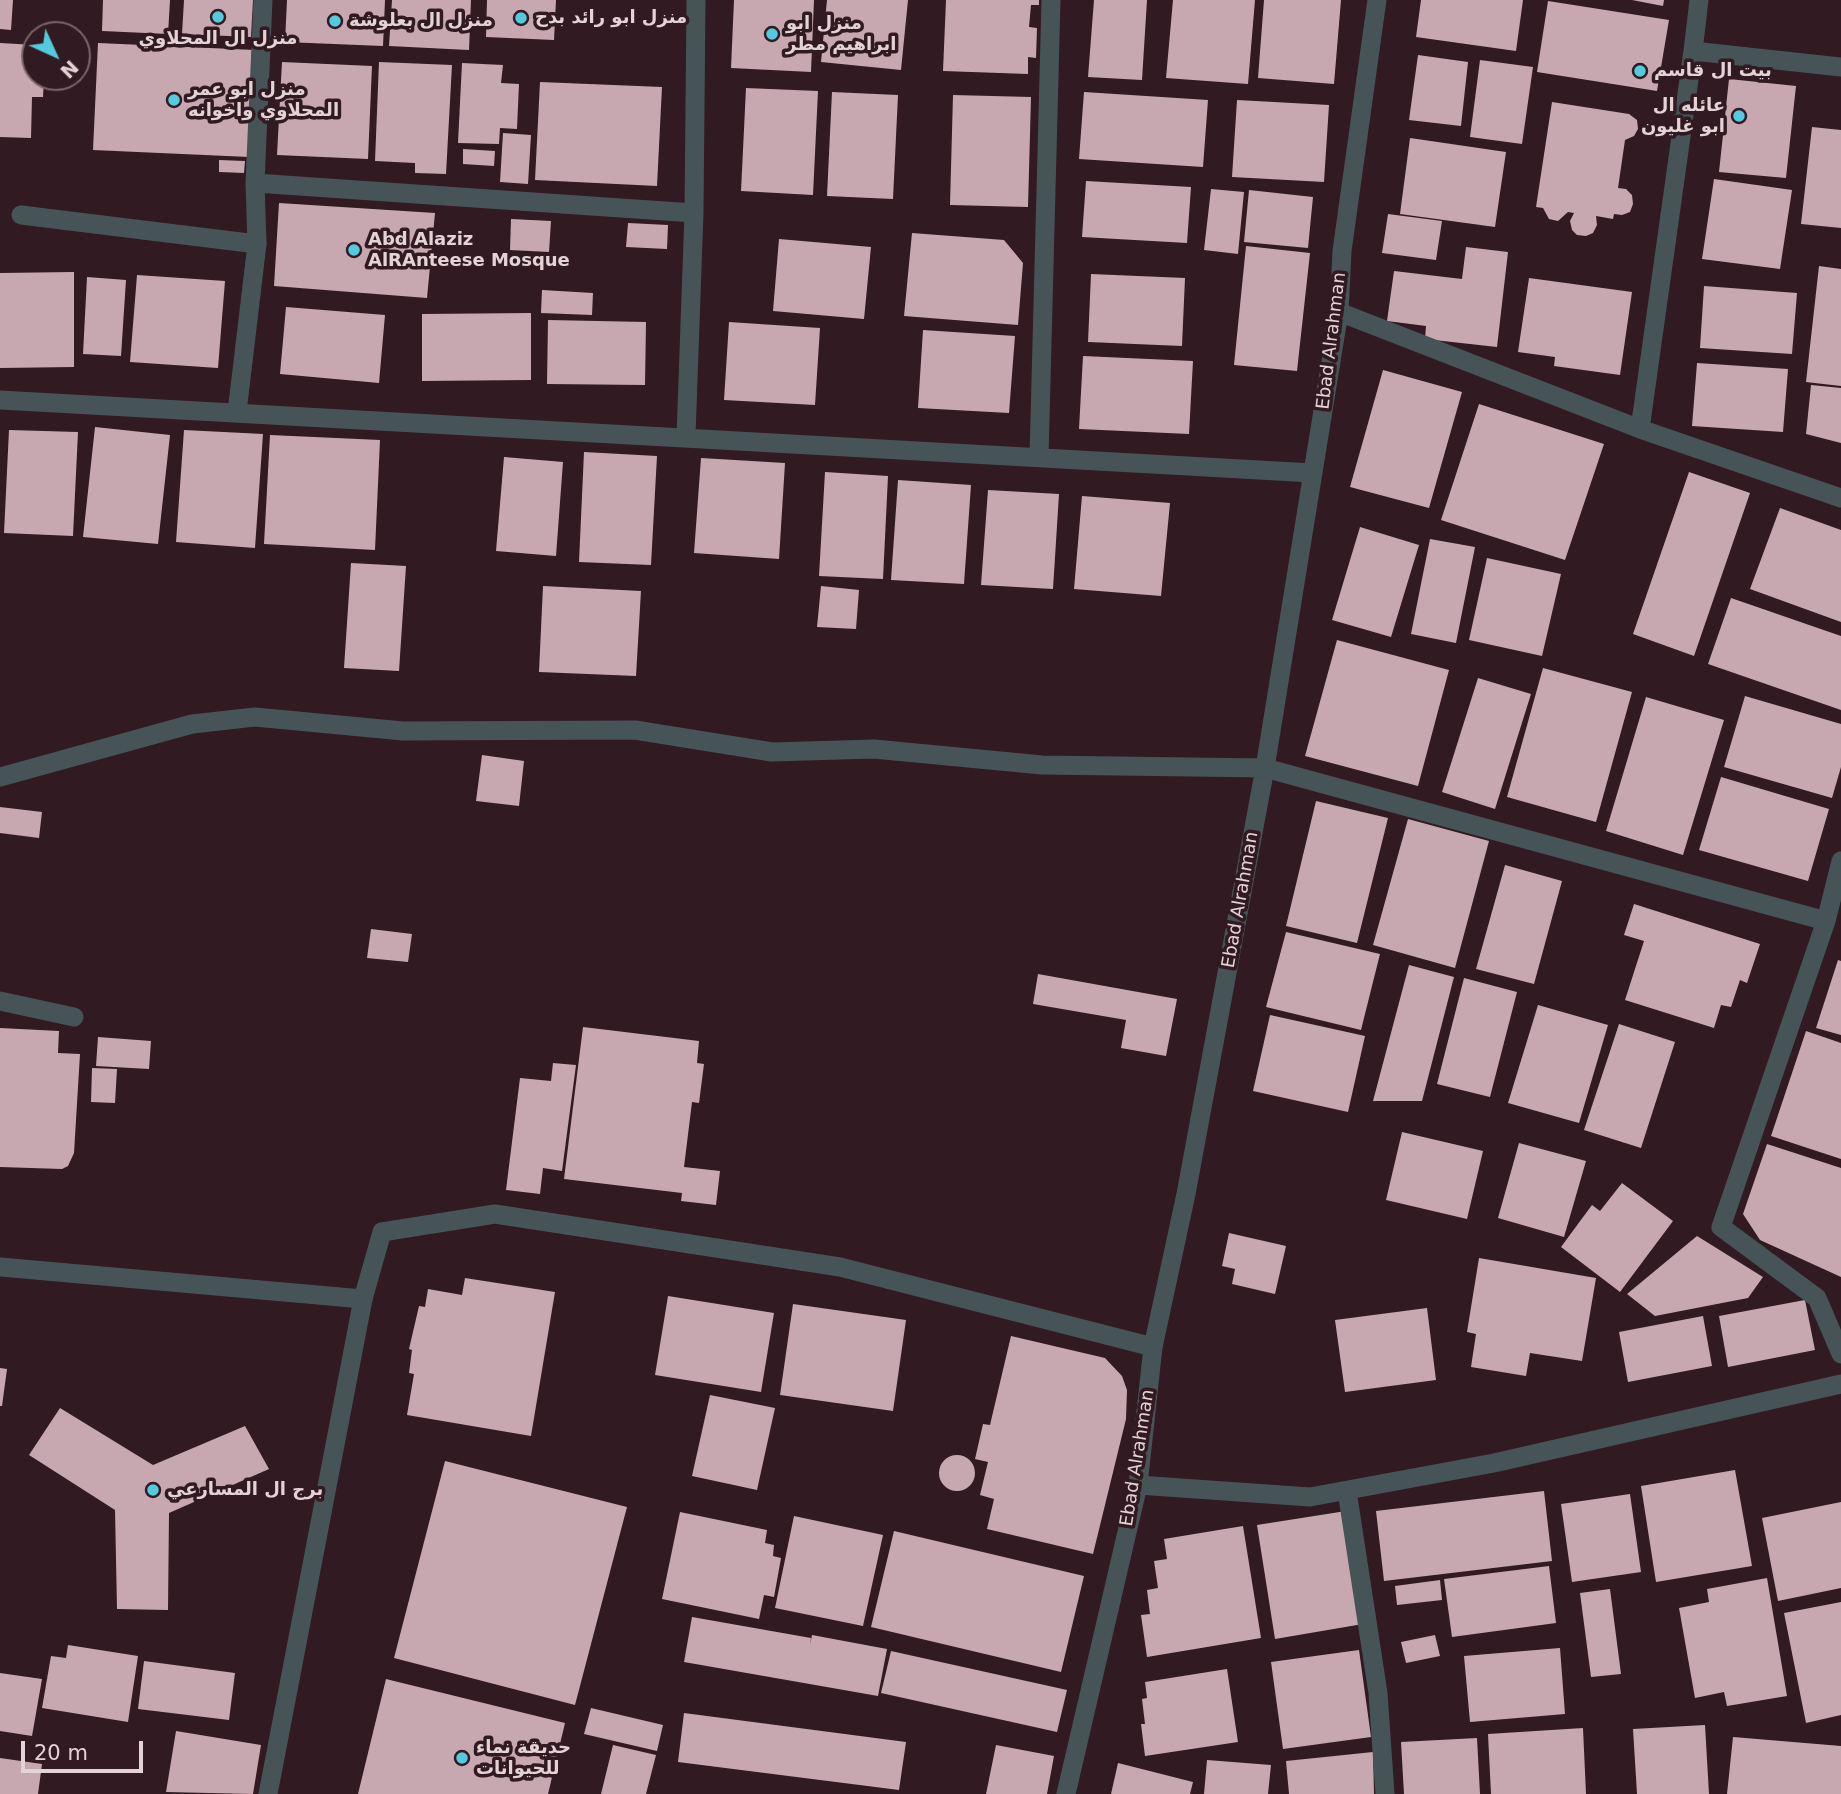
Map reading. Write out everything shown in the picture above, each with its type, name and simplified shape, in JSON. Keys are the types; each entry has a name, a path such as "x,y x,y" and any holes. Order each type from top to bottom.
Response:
{"street":[{"path":"237,412 257,244 255,183 263,0"},
{"path":"686,436 694,213 696,0"},
{"path":"1039,457 1051,0"},
{"name":"Ebad Alrahman","path":"1066,1794 1138,1485 1153,1347 1186,1194 1265,768 1339,312 1342,251 1377,0"},
{"path":"1640,429 1699,0"},
{"path":"1693,51 1841,67"},
{"path":"255,183 694,213"},
{"path":"21,215 257,244"},
{"path":"1339,312 1640,429 1841,498"},
{"path":"0,400 686,436 1313,473"},
{"path":"0,776 192,724 255,717 403,731 635,730 772,752 874,749 1042,765 1265,768 1826,921"},
{"path":"1841,862 1826,921 1721,1227 1817,1298 1841,1354"},
{"path":"0,1001 74,1017"},
{"path":"268,1794 363,1299 382,1232 495,1214 840,1268 1153,1347"},
{"path":"0,1267 363,1299"},
{"path":"1138,1485 1310,1497 1494,1463 1841,1384"},
{"path":"1347,1491 1378,1693 1385,1794"}],"building":[{"path":"0,0 13,0 11,30 0,29"},
{"path":"103,0 170,0 168,34 102,31"},
{"name":"منزل ال المحلاوي","path":"184,0 253,0 251,37 182,34"},
{"name":"منزل ال بعلوشة","path":"287,0 385,0 383,46 285,42"},
{"name":"منزل ال بعلوشة","path":"392,0 471,0 469,50 389,46"},
{"name":"منزل ابو رائد بدح","path":"487,0 556,0 554,40 486,37"},
{"name":"منزل ابو ابراهيم مطر","path":"734,0 814,0 811,72 731,68"},
{"path":"827,0 908,0 901,70 821,62"},
{"path":"946,0 1039,0 1039,5 1031,5 1029,27 1037,28 1036,58 1028,57 1028,74 943,71"},
{"path":"1094,0 1147,0 1142,80 1088,77"},
{"path":"1173,0 1255,0 1248,84 1166,78"},
{"path":"1264,0 1341,0 1334,84 1258,78"},
{"path":"1421,0 1523,0 1516,51 1416,37"},
{"path":"1632,0 1664,0 1663,6"},
{"path":"1548,1 1669,20 1657,91 1537,72"},
{"path":"0,43 21,44 21,91 43,91 43,97 32,97 31,138 0,137"},
{"name":"منزل ابو عمر المحلاوي واخوانه","path":"98,43 255,50 249,157 93,150"},
{"path":"1418,55 1468,62 1461,126 1409,120"},
{"path":"1480,60 1533,67 1522,144 1470,137"},
{"path":"282,62 372,66 368,159 277,155"},
{"path":"379,62 452,65 446,174 415,173 415,163 375,161"},
{"path":"462,63 503,65 501,83 519,84 517,129 500,128 499,144 458,143"},
{"path":"1729,79 1796,86 1786,178 1719,172"},
{"path":"540,82 662,87 657,186 535,180"},
{"path":"746,88 818,91 813,195 741,191"},
{"path":"832,92 898,95 893,199 827,196"},
{"path":"1084,92 1208,100 1203,167 1079,159"},
{"path":"953,95 1031,97 1028,207 950,205"},
{"path":"1237,100 1329,105 1324,182 1232,177"},
{"path":"1552,102 1629,114 1637,120 1638,129 1634,136 1625,140 1618,188 1626,189 1632,195 1630,212 1614,214 1613,219 1596,216 1597,225 1593,233 1586,236 1577,235 1572,230 1570,221 1574,213 1568,212 1558,221 1549,219 1543,208 1536,207"},
{"path":"1812,127 1841,130 1841,228 1801,224"},
{"path":"503,133 531,135 528,184 500,182"},
{"path":"1410,138 1506,152 1495,227 1400,214"},
{"path":"463,149 495,151 494,166 463,164"},
{"path":"219,160 245,161 244,173 219,172"},
{"path":"1714,179 1792,190 1780,269 1702,259"},
{"path":"1086,181 1191,187 1187,243 1082,237"},
{"path":"1211,189 1244,192 1238,254 1204,250"},
{"path":"1249,190 1313,197 1308,248 1244,242"},
{"name":"Abd Alaziz AlRAnteese Mosque","path":"279,203 435,213 427,298 274,286"},
{"path":"1388,214 1442,221 1436,260 1382,253"},
{"path":"511,219 551,221 549,252 510,250"},
{"path":"628,223 668,225 667,249 626,247"},
{"path":"912,233 1004,240 1023,263 1018,325 904,316"},
{"path":"779,239 871,247 864,319 773,311"},
{"path":"1246,246 1310,253 1297,371 1234,365"},
{"path":"1466,247 1508,252 1497,347 1425,339 1426,326 1387,321 1394,271 1462,279"},
{"path":"1819,266 1841,269 1841,386 1806,382"},
{"path":"74,272 74,367 0,368 0,273"},
{"path":"1091,274 1185,278 1182,346 1088,342"},
{"path":"137,275 225,281 218,368 130,362"},
{"path":"87,277 126,280 121,356 83,354"},
{"path":"1529,278 1632,292 1620,375 1554,366 1555,357 1518,352"},
{"path":"1704,286 1797,293 1792,354 1700,348"},
{"path":"542,290 593,293 592,315 541,313"},
{"path":"286,307 385,315 379,383 280,374"},
{"path":"531,313 531,380 422,381 422,314"},
{"path":"548,320 646,322 645,385 547,384"},
{"path":"729,322 820,328 815,405 724,400"},
{"path":"923,330 1015,336 1009,413 918,408"},
{"path":"1083,356 1193,361 1189,434 1079,429"},
{"path":"1697,363 1788,369 1783,432 1692,426"},
{"path":"1383,370 1462,392 1429,508 1350,487"},
{"path":"1811,385 1841,388 1841,443 1806,434"},
{"path":"1479,404 1604,444 1565,560 1441,520"},
{"path":"95,427 170,435 158,544 83,537"},
{"path":"9,430 78,432 73,536 4,533"},
{"path":"184,430 263,434 255,548 176,542"},
{"path":"270,435 380,440 375,550 264,544"},
{"path":"584,452 657,456 651,565 579,562"},
{"path":"504,457 563,462 556,556 496,551"},
{"path":"701,458 785,463 779,559 694,553"},
{"path":"825,472 888,476 883,579 819,576"},
{"path":"1689,472 1750,493 1694,656 1633,634"},
{"path":"898,480 971,485 964,584 891,580"},
{"path":"988,490 1059,494 1053,589 981,585"},
{"path":"1082,496 1170,503 1161,596 1074,589"},
{"path":"1780,508 1841,530 1841,622 1750,589"},
{"path":"1360,527 1419,545 1391,637 1332,620"},
{"path":"1430,539 1475,547 1456,643 1411,634"},
{"path":"1487,558 1561,574 1542,656 1469,640"},
{"path":"351,563 406,566 399,671 344,668"},
{"path":"543,586 641,591 636,676 539,672"},
{"path":"821,586 859,590 856,629 817,627"},
{"path":"1731,598 1841,636 1841,710 1708,664"},
{"path":"1337,640 1449,670 1418,786 1305,756"},
{"path":"1543,668 1632,692 1596,822 1507,797"},
{"path":"1478,678 1531,694 1495,809 1442,792"},
{"path":"1745,696 1841,724 1841,767 1832,798 1724,767"},
{"path":"1646,697 1724,720 1683,855 1606,831"},
{"path":"482,755 524,761 519,806 476,801"},
{"path":"1721,777 1829,809 1808,881 1699,850"},
{"path":"1316,801 1388,818 1357,943 1286,926"},
{"path":"0,807 42,812 39,838 0,833"},
{"path":"1408,819 1489,841 1455,968 1373,945"},
{"path":"1505,865 1562,881 1534,984 1476,969"},
{"path":"1634,904 1760,944 1747,983 1740,980 1731,1007 1721,1005 1714,1028 1625,1000 1644,941 1624,935"},
{"path":"371,929 412,934 408,962 367,958"},
{"path":"1286,932 1380,954 1361,1030 1266,1007"},
{"path":"1838,960 1841,961 1841,1035 1816,1028"},
{"path":"1409,965 1454,977 1422,1101 1373,1101"},
{"path":"1038,974 1177,999 1166,1056 1121,1048 1126,1020 1033,1004"},
{"path":"1464,978 1517,992 1490,1097 1437,1084"},
{"path":"1538,1005 1608,1025 1579,1123 1508,1103"},
{"path":"1270,1015 1365,1036 1348,1112 1253,1091"},
{"path":"1619,1024 1675,1042 1641,1148 1584,1130"},
{"path":"583,1027 699,1041 697,1063 704,1064 699,1103 692,1102 684,1167 720,1171 716,1205 681,1201 682,1193 564,1179"},
{"path":"0,1028 59,1031 58,1053 80,1054 74,1153 68,1166 62,1169 0,1167"},
{"path":"1806,1031 1841,1043 1841,1159 1771,1136"},
{"path":"98,1037 151,1041 149,1069 96,1066"},
{"path":"553,1063 576,1065 562,1171 543,1168 540,1194 506,1190 520,1078 551,1081"},
{"path":"92,1068 117,1069 115,1103 91,1102"},
{"path":"1402,1132 1483,1151 1467,1219 1386,1200"},
{"path":"1519,1143 1586,1161 1564,1237 1498,1218"},
{"path":"1767,1144 1841,1168 1841,1277 1760,1240 1743,1214"},
{"path":"1622,1183 1673,1221 1620,1292 1561,1247 1592,1205 1600,1211"},
{"path":"1229,1233 1286,1246 1275,1294 1232,1284 1235,1269 1222,1266"},
{"path":"1697,1236 1763,1277 1748,1298 1655,1316 1627,1294"},
{"path":"1479,1258 1596,1278 1582,1361 1530,1353 1526,1376 1471,1367 1476,1334 1467,1332"},
{"path":"465,1278 555,1292 531,1436 407,1415 414,1374 409,1373 412,1350 409,1349 419,1306 425,1307 428,1289 462,1295"},
{"path":"668,1296 774,1313 761,1392 655,1375"},
{"path":"1805,1300 1815,1350 1728,1367 1719,1316"},
{"path":"793,1304 906,1320 893,1411 780,1395"},
{"path":"1427,1308 1436,1380 1345,1392 1335,1320"},
{"path":"1703,1316 1712,1366 1628,1382 1619,1332"},
{"path":"1011,1336 1105,1358 1122,1376 1127,1390 1126,1419 1093,1554 987,1529 994,1499 980,1495 988,1462 975,1459 983,1424 990,1425"},
{"path":"0,1368 7,1369 2,1406 0,1406"},
{"path":"710,1395 775,1408 757,1490 692,1476"},
{"name":"برج ال المسارعي","path":"60,1408 153,1465 245,1426 269,1469 169,1513 168,1610 117,1609 115,1510 29,1455"},
{"path":"957,1455 969,1461 975,1473 969,1485 957,1491 945,1485 939,1473 945,1461"},
{"path":"445,1461 627,1507 575,1705 394,1658"},
{"path":"1735,1470 1752,1566 1656,1582 1641,1486"},
{"path":"1544,1491 1552,1561 1384,1581 1376,1511"},
{"path":"1630,1494 1641,1572 1572,1582 1561,1504"},
{"path":"1841,1502 1841,1588 1778,1601 1762,1518"},
{"path":"1346,1511 1363,1624 1275,1639 1257,1525"},
{"path":"680,1512 767,1530 765,1543 774,1545 773,1556 781,1558 774,1597 764,1595 759,1619 662,1599"},
{"path":"794,1516 883,1535 863,1626 775,1608"},
{"path":"1243,1526 1261,1638 1147,1657 1141,1615 1150,1614 1147,1590 1158,1588 1154,1561 1167,1559 1164,1539"},
{"path":"894,1531 1084,1576 1061,1672 871,1627"},
{"path":"1549,1566 1556,1623 1452,1637 1444,1579"},
{"path":"1767,1578 1787,1696 1727,1706 1724,1692 1695,1698 1679,1608 1709,1602 1707,1589"},
{"path":"1440,1580 1442,1600 1397,1605 1395,1586"},
{"path":"1610,1589 1621,1674 1591,1677 1580,1593"},
{"path":"1841,1602 1841,1715 1806,1723 1784,1613"},
{"path":"692,1617 811,1638 810,1645 812,1635 887,1649 878,1696 684,1662"},
{"path":"1435,1635 1440,1656 1406,1663 1401,1642"},
{"path":"68,1645 138,1656 128,1722 42,1708 51,1656 66,1658"},
{"path":"1560,1648 1565,1714 1470,1722 1464,1656"},
{"path":"1359,1650 1371,1737 1283,1749 1271,1662"},
{"path":"891,1651 1067,1690 1057,1732 881,1693"},
{"path":"144,1661 235,1673 229,1720 138,1709"},
{"path":"1227,1669 1238,1742 1145,1756 1141,1724 1145,1724 1142,1699 1147,1698 1145,1682"},
{"path":"0,1673 42,1679 32,1736 0,1731"},
{"name":"حديقة نماء للحيوانات","path":"386,1679 565,1723 548,1794 358,1794"},
{"path":"591,1708 663,1725 657,1751 584,1734"},
{"path":"684,1713 906,1742 899,1790 678,1762"},
{"path":"1705,1725 1709,1794 1637,1794 1633,1729"},
{"path":"1583,1728 1586,1794 1491,1794 1488,1734"},
{"path":"176,1731 261,1745 253,1794 166,1792"},
{"path":"1733,1737 1841,1746 1841,1794 1727,1794"},
{"path":"1477,1738 1480,1794 1404,1794 1401,1742"},
{"path":"613,1745 656,1755 646,1794 601,1794"},
{"path":"996,1745 1054,1756 1047,1794 986,1794"},
{"path":"1373,1752 1374,1794 1289,1794 1286,1761"},
{"path":"0,1758 42,1764 38,1794 0,1794"},
{"path":"1207,1760 1271,1765 1268,1794 1204,1794"},
{"path":"1118,1763 1193,1782 1190,1794 1111,1794"}],"place":[{"name":"منزل ال المحلاوي","path":"218,17"},
{"name":"منزل ابو رائد بدح","path":"521,18"},
{"name":"منزل ال بعلوشة","path":"335,21"},
{"name":"منزل ابو ابراهيم مطر","path":"772,34"},
{"name":"بيت ال قاسم","path":"1640,71"},
{"name":"منزل ابو عمر المحلاوي واخوانه","path":"174,100"},
{"name":"عائله ال ابو غليون","path":"1739,116"},
{"name":"Abd Alaziz AlRAnteese Mosque","path":"354,250"},
{"name":"برج ال المسارعي","path":"153,1490"},
{"name":"حديقة نماء للحيوانات","path":"462,1758"}]}
